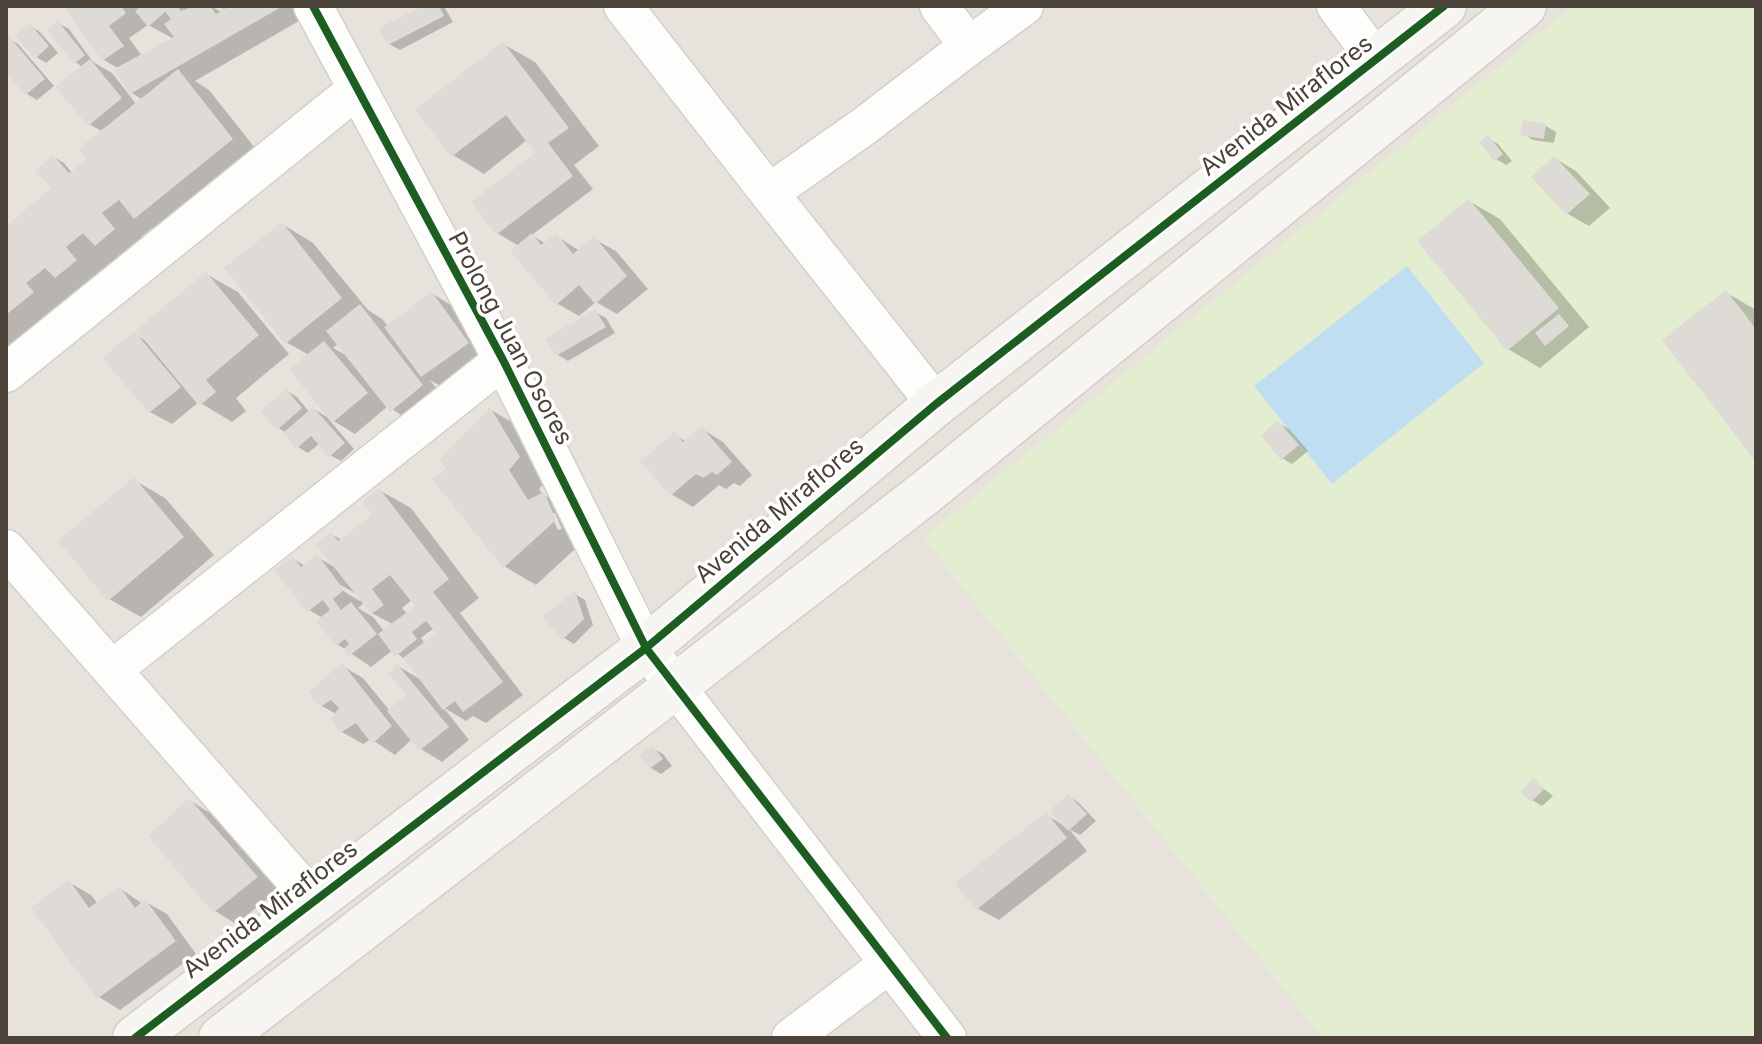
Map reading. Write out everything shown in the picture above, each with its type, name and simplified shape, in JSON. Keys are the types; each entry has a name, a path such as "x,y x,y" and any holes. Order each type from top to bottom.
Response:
{"street":[{"name":"Prolong Juan Osores","path":"313,6 503,360 646,648 947,1038"},
{"path":"623,6 936,404"},
{"path":"939,6 969,46"},
{"path":"769,193 1024,6"},
{"path":"1336,6 1376,60"},
{"name":"Avenida Miraflores","path":"135,1038 646,648 936,404 1444,6"},
{"path":"221,1038 925,493 1505,12"},
{"path":"6,373 356,90"},
{"path":"112,670 503,360"},
{"path":"6,549 314,901"},
{"path":"791,1038 889,964"}],"shaded area":[{"path":"6,6 1756,6 1756,1038 6,1038"}],"green space":[{"path":"1573,6 1756,6 1756,1038 1323,1038 923,538"}],"water":[{"path":"1407,266 1484,363 1332,484 1254,386"}],"building":[{"path":"64,6 121,6 126,13 109,26 124,46 102,61"},
{"path":"141,6 177,6 181,11 210,6 216,14 229,6 283,6 130,94 114,69 174,37 164,24 171,19 165,12 148,27 135,11"},
{"path":"422,6 439,6 444,16 388,45 379,28"},
{"path":"58,21 85,55 74,64 46,30"},
{"path":"30,24 49,46 35,59 15,36"},
{"path":"8,35 45,79 25,95 6,72"},
{"path":"503,42 569,128 548,143 573,176 496,235 471,202 535,153 506,115 451,157 415,109"},
{"path":"90,59 122,98 88,126 55,87"},
{"path":"178,69 233,139 134,219 119,200 102,213 115,229 95,246 83,233 66,247 77,260 55,278 45,268 26,283 34,292 6,315 6,226 51,188 35,171 53,155 69,173 87,160 78,149"},
{"path":"1523,120 1546,124 1544,139 1520,135"},
{"path":"1488,135 1503,154 1494,161 1479,142"},
{"path":"1554,156 1590,194 1566,215 1531,177"},
{"path":"1469,199 1559,308 1507,351 1417,241"},
{"path":"282,222 342,298 285,344 224,268"},
{"path":"532,233 541,245 556,233 573,254 594,236 627,276 595,304 579,285 556,305 510,251"},
{"path":"206,272 259,335 206,380 216,392 199,406 136,330"},
{"path":"1726,290 1756,329 1756,462 1662,340"},
{"path":"432,292 469,343 421,377 384,327"},
{"path":"360,304 423,385 390,412 326,331"},
{"path":"595,309 606,327 556,356 545,339"},
{"path":"1559,314 1569,326 1545,346 1535,333"},
{"path":"134,331 181,387 149,413 102,358"},
{"path":"324,341 368,393 332,423 289,369"},
{"path":"286,389 302,408 277,430 261,411"},
{"path":"313,407 345,443 329,457 311,436 296,449 283,433"},
{"path":"490,407 520,457 509,470 528,500 544,492 556,520 503,568 432,479 446,469 439,460"},
{"path":"1278,421 1299,445 1281,460 1261,435"},
{"path":"702,427 732,462 717,475 712,472 703,478 696,474 670,496 640,461 675,432 683,442"},
{"path":"134,477 184,537 108,601 58,541"},
{"path":"379,488 449,579 433,592 503,682 463,712 455,701 443,710 403,658 436,633 426,621 412,632 417,639 395,657 378,634 415,606 390,575 372,589 384,605 371,614 316,544 331,532 338,541 372,515 362,501"},
{"path":"317,554 344,590 333,599 341,610 351,602 377,634 349,656 343,649 349,644 345,639 336,646 316,621 330,610 323,600 307,612 274,570 292,556 301,567"},
{"path":"575,591 584,619 562,640 542,617"},
{"path":"342,663 392,726 372,744 356,723 340,733 331,718 339,708 331,700 320,707 308,692"},
{"path":"397,664 449,727 419,751 387,711 406,695 388,673"},
{"path":"652,745 663,759 649,769 639,755"},
{"path":"1534,778 1544,789 1531,802 1520,791"},
{"path":"1068,794 1087,814 1068,831 1049,811"},
{"path":"189,798 258,877 213,913 148,836"},
{"path":"1046,812 1067,838 976,910 955,883"},
{"path":"69,880 89,908 119,886 135,908 145,899 176,941 97,999 31,908"}],"cycle path":[{"path":"313,6 503,360 646,648 947,1038"},
{"path":"135,1038 646,648 936,404 1444,6"}]}
